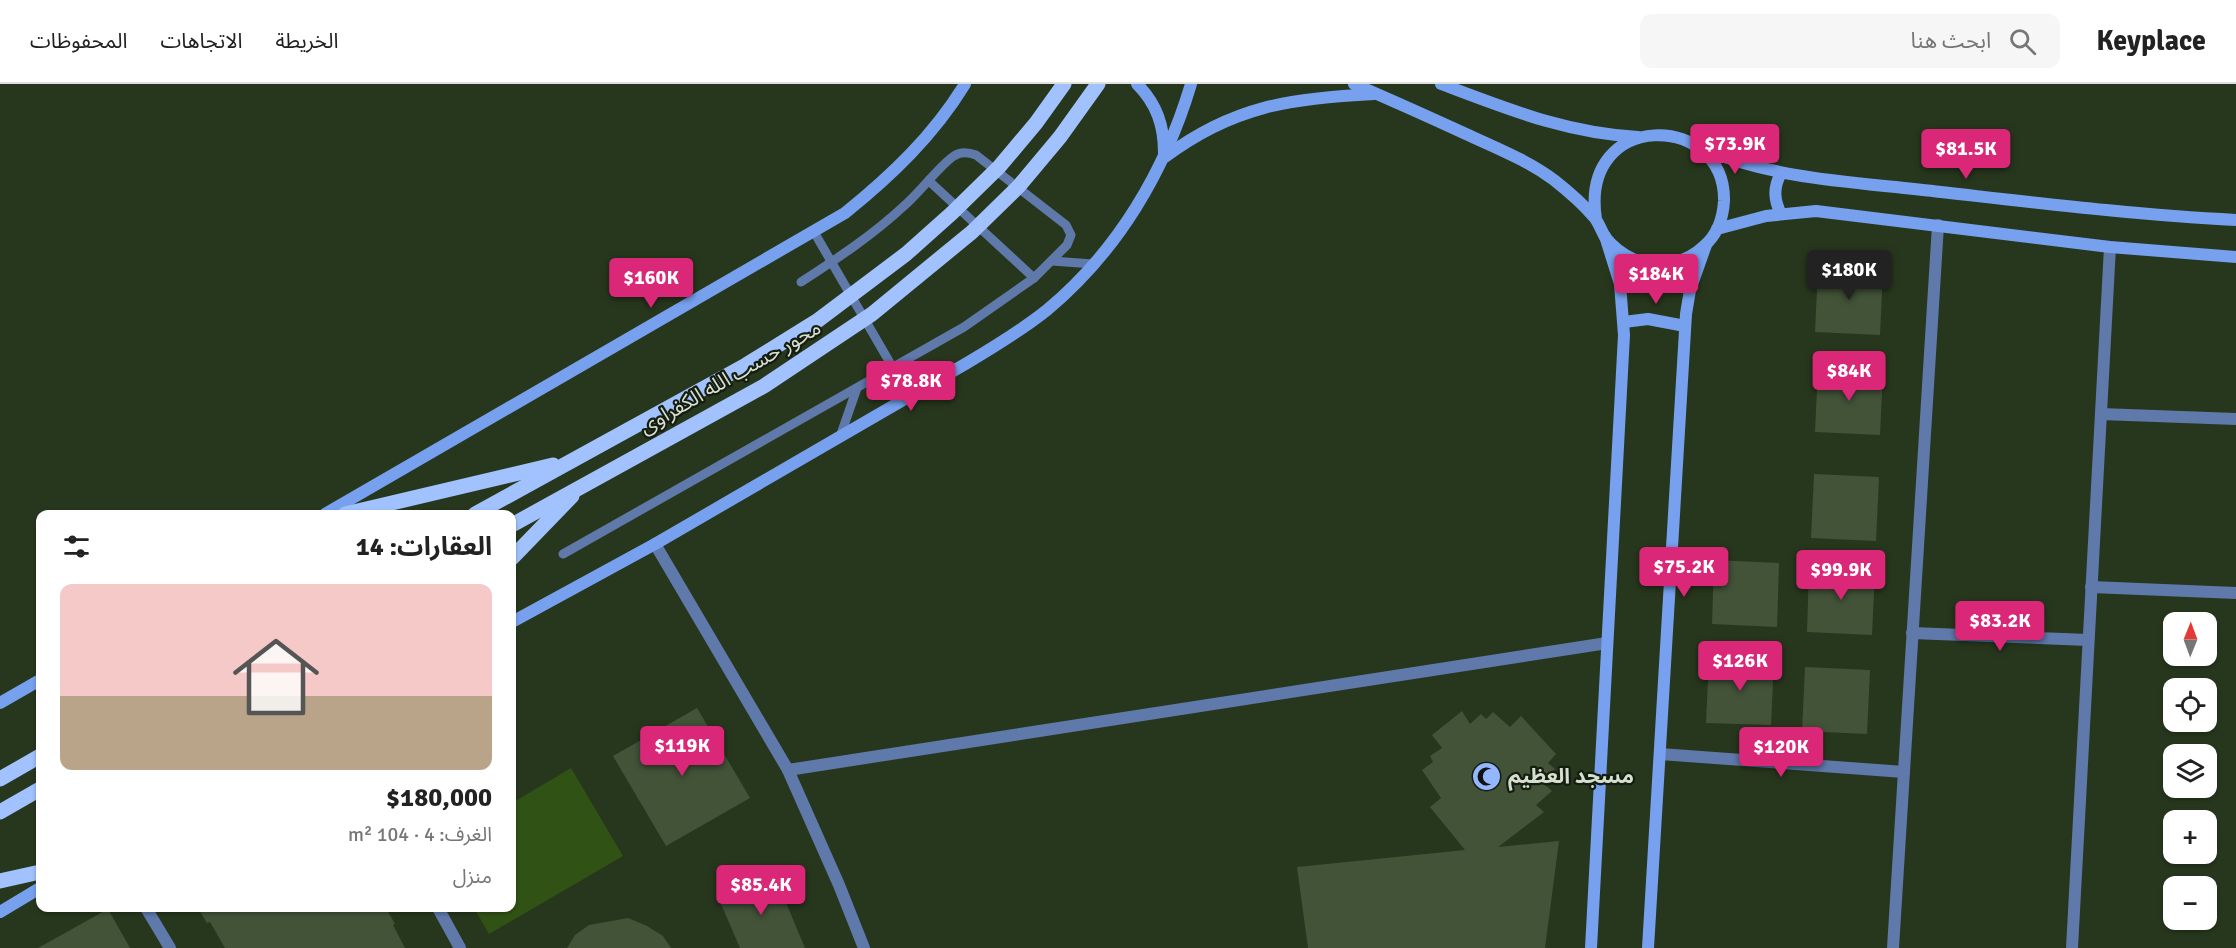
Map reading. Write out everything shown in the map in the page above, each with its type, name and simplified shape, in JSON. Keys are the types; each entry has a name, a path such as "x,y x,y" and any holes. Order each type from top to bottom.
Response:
{"main road":[{"name":"محور حسب الله الكفراوى","path":"482,510 746,365 817,321 906,254 952,213 999,167 1036,123 1064,84"},
{"name":"محور حسب الله الكفراوى","path":"516,523 764,386 829,344 880,307 972,232 1020,186 1060,137 1098,84"},
{"path":"362,510 570,461"},
{"path":"516,554 585,483"},
{"path":"0,779 36,758"},
{"path":"0,812 36,791"},
{"path":"0,881 36,873"}],"street":[{"path":"952,105 956,84"},
{"path":"332,510 844,213 885,181 920,145 952,105 965,84"},
{"path":"1137,84 1155,106 1162,123 1164,158"},
{"path":"516,620 655,544 1008,338 1047,309 1114,240 1141,200 1164,158 1191,84"},
{"path":"1354,84 1530,165 1569,192 1596,219 1605,236 1620,284 1624,322 1591,948"},
{"path":"1441,84 1553,124 1610,135 1639,137 1658,134 1677,137 1751,166 1780,173 2097,210 2236,220"},
{"path":"1164,158 1189,139 1218,123 1247,111 1310,98 1377,94"},
{"path":"1596,219 1593,199 1601,170 1606,161 1621,147 1639,137"},
{"path":"1648,948 1685,326 1690,290 1706,245 1717,229 1723,211 1724,192 1719,174 1709,158 1694,145"},
{"path":"1780,173 1775,198 1781,214"},
{"path":"1717,229 1781,214 1816,212 2110,247 2236,257"},
{"path":"1893,948 1938,225"},
{"path":"1605,236 1618,250 1635,260 1653,264 1672,263 1690,257 1706,245"},
{"path":"2072,948 2110,247"},
{"path":"1624,322 1654,320 1685,326"},
{"path":"2101,414 2236,419"},
{"path":"655,544 788,770 864,948"},
{"path":"2091,587 2236,593"},
{"path":"1912,633 2088,640"},
{"path":"788,770 1607,643"},
{"path":"0,703 36,682"},
{"path":"1660,754 1904,772"},
{"path":"0,912 36,890"},
{"path":"148,912 170,948"},
{"path":"440,912 460,948"}],"lane":[{"path":"563,554 964,327 1034,278 1067,245 1071,235 1070,230 976,155 968,152 959,153 951,157 930,182 882,226 801,282"},
{"path":"930,182 1034,278"},
{"path":"814,232 893,368"},
{"path":"1052,261 1093,264"},
{"path":"842,434 857,388"}],"green space":[{"path":"571,768 623,856 489,934 476,912 516,912 516,801"}],"building":[{"path":"1818,268 1883,270 1880,335 1815,332"},
{"path":"1818,368 1883,371 1880,435 1815,432"},
{"path":"1814,474 1879,477 1876,541 1811,538"},
{"path":"1714,560 1779,563 1777,627 1712,624"},
{"path":"1809,568 1875,571 1872,635 1807,632"},
{"path":"1709,658 1774,661 1771,725 1706,723"},
{"path":"1805,667 1870,670 1867,734 1802,731"},
{"path":"697,708 750,798 666,846 613,756"},
{"path":"1462,711 1470,724 1481,714 1486,719 1493,712 1510,727 1521,716 1556,754 1548,763 1555,769 1541,781 1552,791 1536,805 1544,812 1498,847 1559,841 1545,948 1308,948 1297,867 1465,850 1430,807 1441,798 1422,770 1433,762 1430,756 1442,748 1432,735"},
{"path":"774,874 805,948 740,948 718,897"},
{"path":"103,912 110,912 130,948 38,948"},
{"path":"200,912 388,912 405,948 225,948 210,922 207,923"},
{"path":"628,918 663,936 671,948 567,948 575,935 589,925"}],"place":[{"name":"مسجد العظيم","path":"1487,776"}]}
